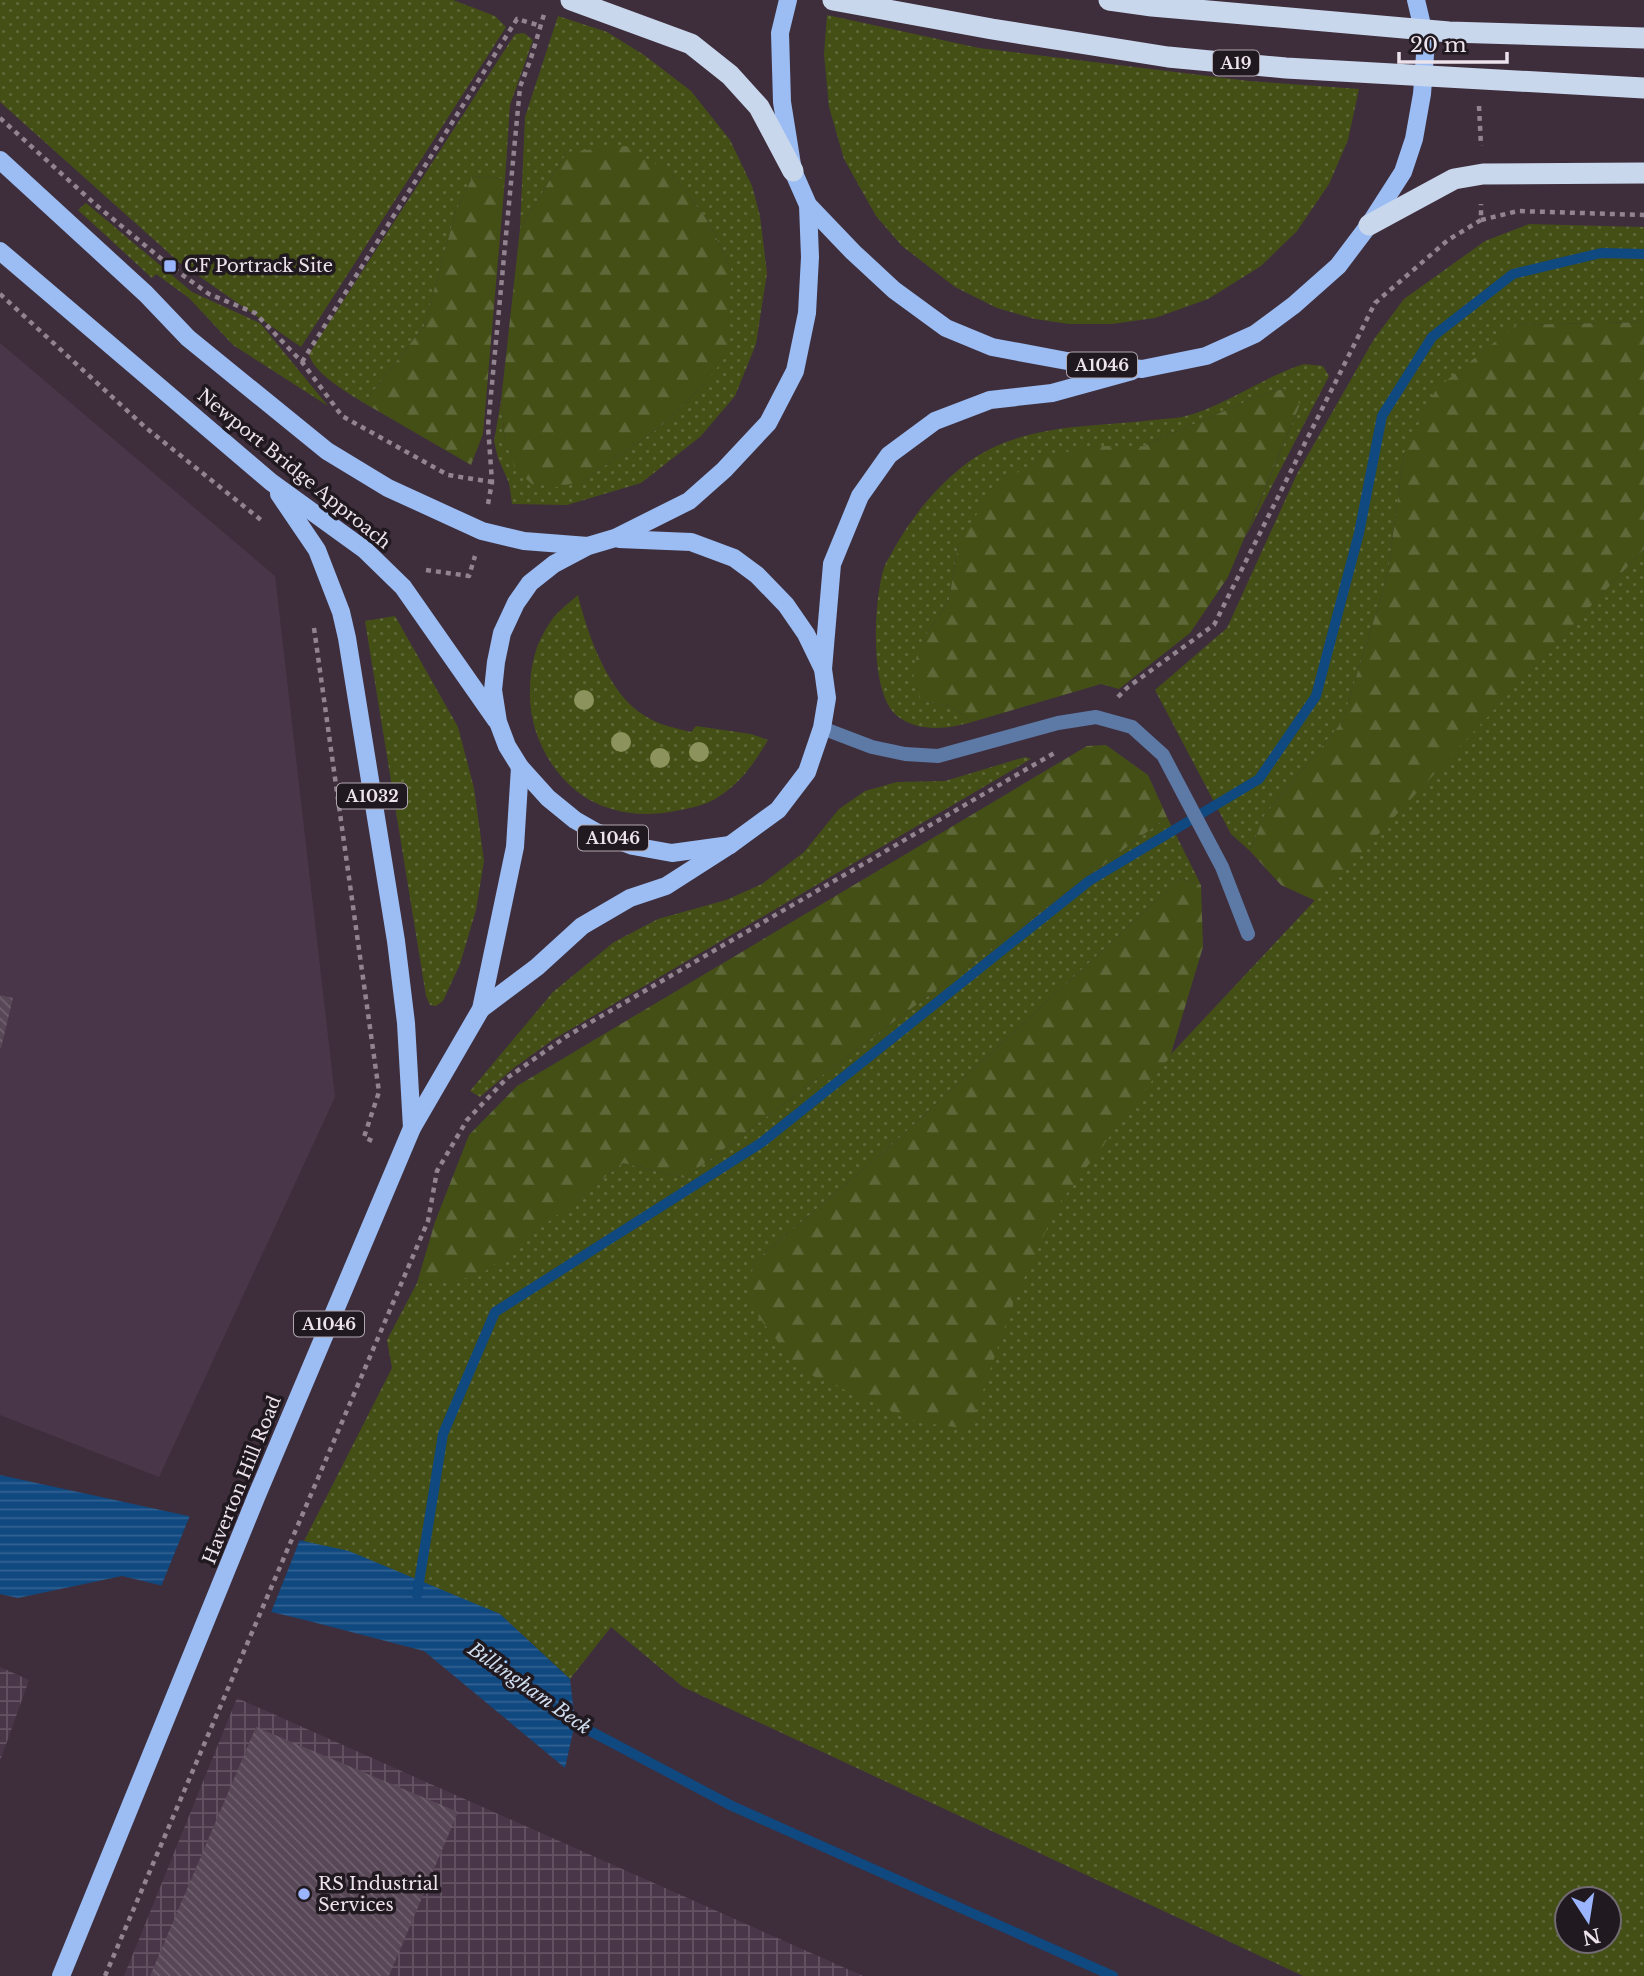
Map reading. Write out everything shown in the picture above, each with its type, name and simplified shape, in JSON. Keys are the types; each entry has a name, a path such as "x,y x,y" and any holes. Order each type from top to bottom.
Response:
{"highway":[{"path":"571,0 691,44 730,75 759,107 793,171"},
{"name":"A19","path":"833,0 1168,57 1300,69 1644,88"},
{"path":"1109,0 1165,8 1449,32 1644,38"},
{"path":"1369,225 1454,179 1483,174 1644,173"}],"main road":[{"name":"A1046","path":"788,0 780,33 780,47 782,102 793,171 808,205 853,252 894,290 946,328 992,347 1067,361 1142,369"},
{"name":"A1046","path":"808,205 810,257 807,313 795,371 768,423 724,470 688,501 615,538 587,546 554,564 530,583 516,603 502,633 494,690 498,722 507,746 520,767 548,798 575,820 596,832 633,846 672,853 730,845 778,810 807,772 822,728 827,698 823,669 832,564 860,496 889,455 935,421 990,400 1052,393 1142,369 1206,356 1255,334 1294,305 1338,265 1369,225 1403,172 1414,139 1422,94 1426,42 1416,0"},
{"name":"Newport Bridge Approach","path":"0,160 146,294 188,338 327,451 388,488 482,531 524,541 587,546"},
{"name":"Newport Bridge Approach","path":"0,251 271,482 365,550 403,587 444,649 498,722"},
{"name":"A1032","path":"271,482 317,550 341,612 347,638 396,941 406,1023 412,1128"},
{"name":"A1046","path":"615,538 691,542 734,558 757,575 786,605 806,634 823,669"},
{"name":"Haverton Hill Road","path":"61,1976 257,1495 412,1128 481,1009 515,847 520,767"},
{"name":"Haverton Hill Road","path":"481,1009 537,967 582,926 630,898 666,886 730,845"}],"lane":[{"path":"822,728 872,747 905,754 938,756 1058,723 1096,717 1132,727 1163,755 1222,867 1248,934"}],"path":[{"path":"403,587 425,570 469,576 482,531 492,482 488,426 520,87 548,0"},
{"path":"302,362 517,19 541,26"},
{"path":"1479,102 1483,174 1481,220"},
{"path":"0,118 96,205 170,266 209,294 255,313 302,362 342,416 448,475 492,482"},
{"path":"1448,240 1481,220 1518,211 1644,215"},
{"path":"0,294 145,426 267,525"},
{"path":"317,648 379,1092 364,1137 401,1154"},
{"path":"105,1976 428,1221 437,1171"}],"shaded area":[{"path":"0,343 275,576 335,1097 159,1477 0,1415"},
{"path":"0,1667 29,1680 0,1761"},
{"path":"237,1698 863,1976 124,1976"}],"green space":[{"path":"0,0 453,0 495,16 506,27 301,347 180,263 0,102"},
{"path":"827,15 979,48 1249,81 1359,89 1348,140 1329,184 1297,231 1261,266 1208,299 1155,318 1112,324 1069,324 1035,319 997,308 955,287 902,246 876,216 844,159 829,107 824,54"},
{"path":"558,16 607,32 644,55 691,91 730,140 752,186 760,216 767,273 756,344 735,396 700,437 641,483 567,505 512,504 509,483 494,441 501,401 505,440 583,481 656,430 706,383 731,269 709,222 672,174 567,152 520,229 525,117"},
{"path":"524,33 533,40 510,105 505,179 473,176 456,211 424,326 364,403 324,375 309,354 515,34"},
{"path":"626,146 672,174 709,222 731,269 728,353 706,383 656,430 583,481 557,487 532,484 515,469 505,440 501,401 520,229 567,152"},
{"path":"473,176 505,179 483,434 471,465 364,403 424,326 456,211"},
{"path":"86,203 192,292 260,323 328,406 233,345 189,298 156,274 152,278 78,210"},
{"path":"1529,224 1644,227 1644,322 1516,325 1404,453 1387,578 1342,722 1264,816 1250,851 1231,834 1155,690 1227,628 1297,474 1374,339 1404,299 1485,241"},
{"path":"1644,322 1644,549 1316,901 1281,885 1250,851 1264,816 1342,722 1387,578 1404,453 1437,388 1516,325"},
{"path":"1304,364 1323,366 1329,376 1244,540 1299,407 1284,389 1266,393 1143,446 1093,446 958,545 949,600 922,641 921,701 950,706 972,722 944,728 916,726 900,718 890,707 878,671 876,649 877,605 883,571 918,512 956,472 987,451 1030,435 1076,427 1178,418 1198,412"},
{"path":"1284,389 1298,395 1299,407 1228,577 1190,633 1119,689 1101,684 972,722 950,706 921,701 912,670 922,641 949,600 958,545 992,489 1040,458 1093,446 1143,446 1266,393"},
{"path":"1644,549 1644,1976 1303,1976 683,1687 611,1627 570,1679 500,1614 304,1541 392,1368 387,1340 417,1283 478,1276 623,1163 685,1178 1167,817 1201,885 1181,878 887,1149 754,1262 749,1294 965,1274"},
{"path":"578,595 601,662 610,679 632,706 661,724 691,732 696,726 751,734 768,740 745,773 724,793 707,803 671,812 629,813 594,802 578,792 552,763 535,728 531,710 531,672 535,654 546,629 557,614"},
{"path":"395,616 458,727 474,788 484,861 476,910 460,964 443,1001 436,1006 430,1005 426,996 365,621"},
{"path":"1106,745 1148,775 1167,817 685,1178 623,1163 478,1277 417,1283 435,1222 469,1135 517,1086 1087,746"},
{"path":"1025,757 1031,759 554,1039 480,1097 470,1091 553,992 614,942 658,919 726,900 762,884 804,852 839,809 865,791 897,782 945,781"},
{"path":"1181,878 1201,885 1203,947 1170,1057 1058,1205 1014,1300 970,1429 917,1422 800,1370 747,1302 754,1262 887,1149"}],"water":[{"path":"0,1475 349,1551 500,1614 570,1679 575,1723 565,1768 424,1651 122,1576 18,1598 0,1594"}],"pier":[{"path":"191,1513 301,1537 270,1615 160,1589"}],"building":[{"path":"0,995 13,998 1,1048 0,1048"},
{"name":"RS Industrial Services","path":"256,1727 458,1812 389,1976 150,1976"}],"waterway":[{"path":"417,1595 443,1434 495,1312 761,1143 1089,881 1259,779 1316,696 1359,533 1382,416 1432,337 1513,274 1601,253 1644,254"},
{"name":"Billingham Beck","path":"575,1723 732,1806 1113,1976"}],"place":[{"name":"CF Portrack Site","path":"170,266"},
{"name":"RS Industrial Services","path":"304,1894"}]}
